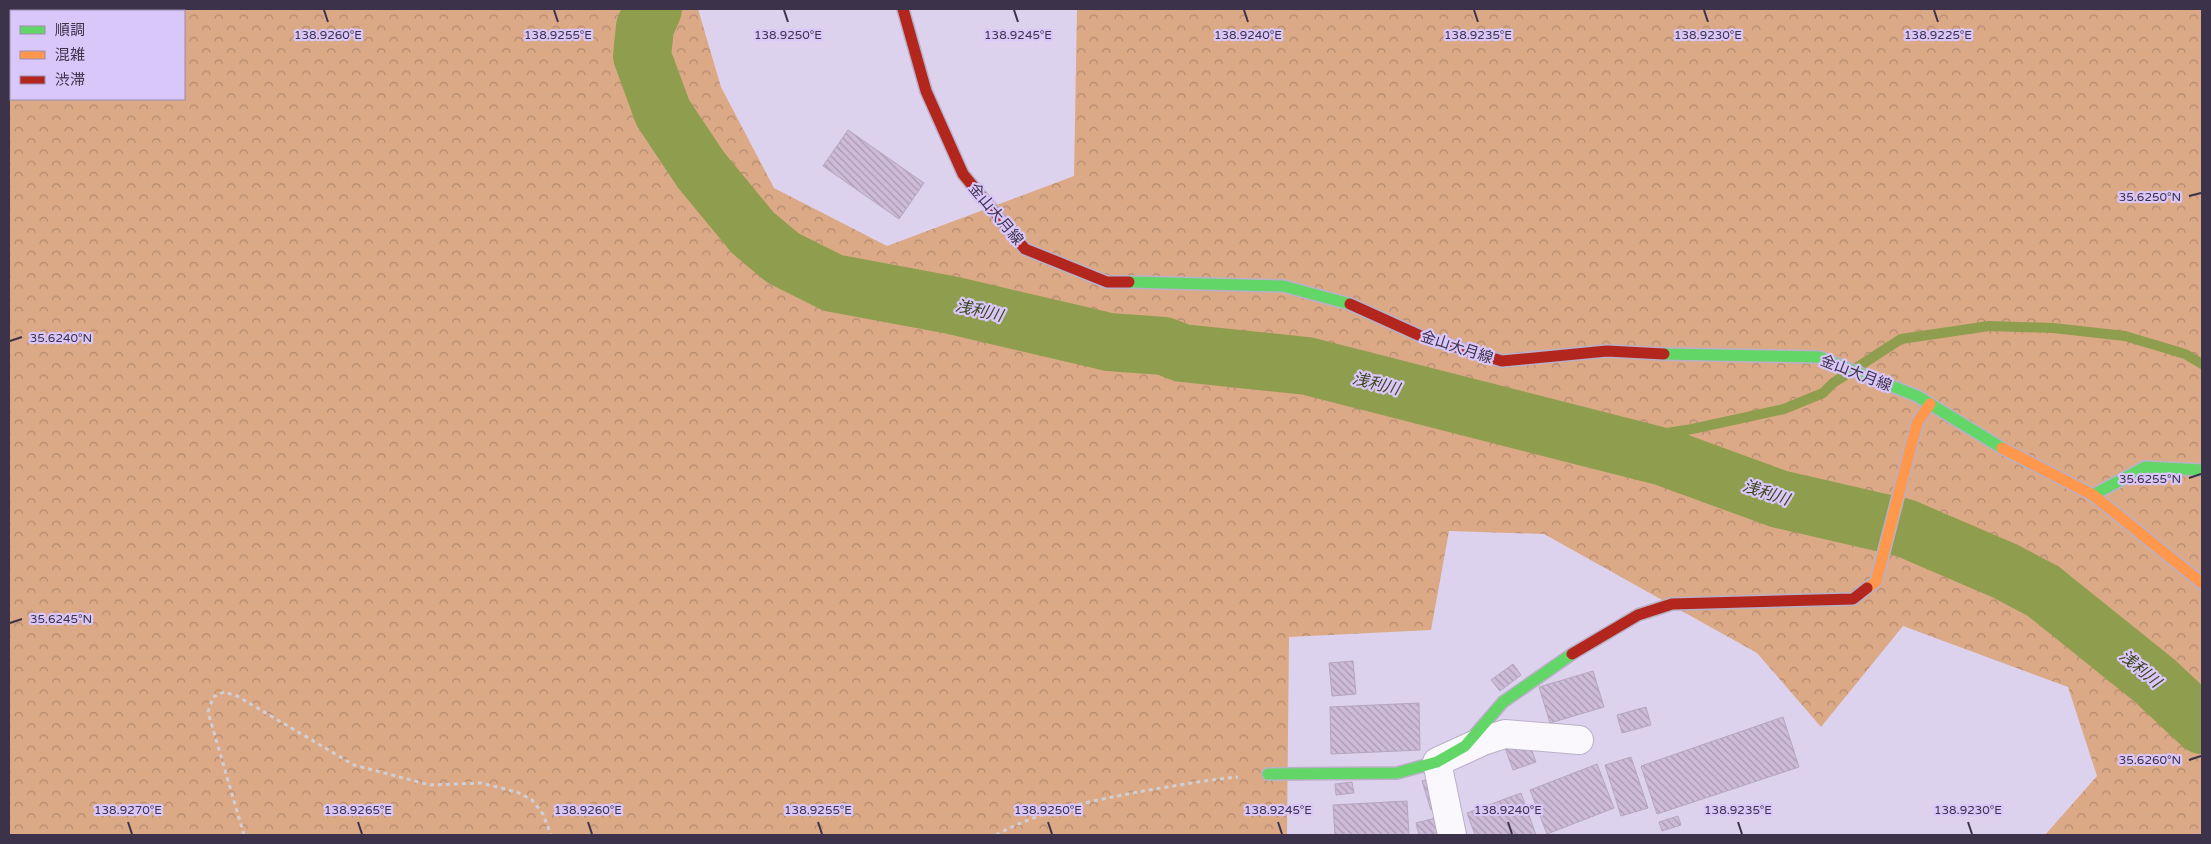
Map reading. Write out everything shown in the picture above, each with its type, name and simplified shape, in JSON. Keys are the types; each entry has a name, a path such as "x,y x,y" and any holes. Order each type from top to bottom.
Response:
{"main road":[{"name":"金山大月線","path":"903,9 926,91 963,174 1025,249 1107,282 1283,286 1348,304 1423,337 1502,361 1607,351 1678,355 1819,357 1917,396 2009,452 2093,495 2202,583"},
{"path":"1268,774 1397,773 1437,762 1465,746 1503,702 1591,642 1638,615 1672,604 1853,599 1876,582 1917,423 1930,404"},
{"path":"2093,495 2145,466 2202,470"}],"street":[{"path":"1452,835 1437,762 1483,741 1505,734 1579,740"}],"path":[{"path":"244,835 208,712 213,697 224,692 237,696 354,764 430,784 481,783 517,792 532,800 543,814 551,835"},
{"path":"996,835 1078,803 1207,780 1268,774"}],"green space":[{"path":"9,9 698,9 721,87 774,188 887,246 1074,176 1077,9 2202,9 2202,835 2045,835 2097,776 2068,687 1903,626 1821,727 1757,653 1544,534 1449,531 1431,630 1289,637 1287,835 9,835"}],"building":[{"path":"848,130 924,183 899,219 823,166"},
{"path":"1353,661 1356,694 1332,696 1329,663"},
{"path":"1513,664 1521,675 1500,691 1491,680"},
{"path":"1593,671 1604,707 1550,723 1539,687"},
{"path":"1419,703 1420,750 1331,754 1330,707"},
{"path":"1646,707 1651,725 1622,733 1617,715"},
{"path":"1783,717 1799,767 1657,814 1641,766"},
{"path":"1528,740 1536,762 1513,770 1505,748"},
{"path":"1631,757 1648,808 1621,816 1605,765"},
{"path":"1597,764 1614,808 1547,834 1530,790"},
{"path":"1432,778 1441,807 1431,810 1422,781"},
{"path":"1352,782 1354,793 1336,795 1335,784"},
{"path":"1521,793 1536,835 1475,835 1467,813"},
{"path":"1407,801 1409,835 1335,835 1333,805"},
{"path":"1678,816 1681,825 1662,831 1659,822"},
{"path":"1439,817 1445,835 1419,835 1416,823"}],"waterway":[{"name":"浅利川","path":"653,9 645,27 642,56 663,113 701,170 753,233 783,258 833,283 951,305 1109,342 1164,346 1182,353 1307,366 1664,457 1779,499 1905,528 2005,571 2043,591 2155,681 2202,725"},
{"path":"1620,447 1648,436 1692,429 1784,409 1823,393 1833,383 1901,339 1989,326 2053,328 2125,336 2185,354 2202,364"}],"traffic: fast":[{"path":"1129,282 1283,286 1350,304"},
{"path":"1664,354 1819,357 1917,396 2002,448"},
{"path":"2093,495 2145,467 2202,470"},
{"path":"1268,774 1397,773 1437,762 1465,746 1503,702 1572,654"}],"traffic: slow":[{"path":"1867,588 1876,582 1917,423 1930,404"},
{"path":"2002,448 2093,495 2202,583"}],"traffic: jam":[{"path":"903,9 926,91 963,174 1025,249 1107,282 1129,282"},
{"path":"1350,304 1423,337 1502,361 1607,351 1664,354"},
{"path":"1572,654 1638,615 1672,604 1853,599 1867,588"}]}
